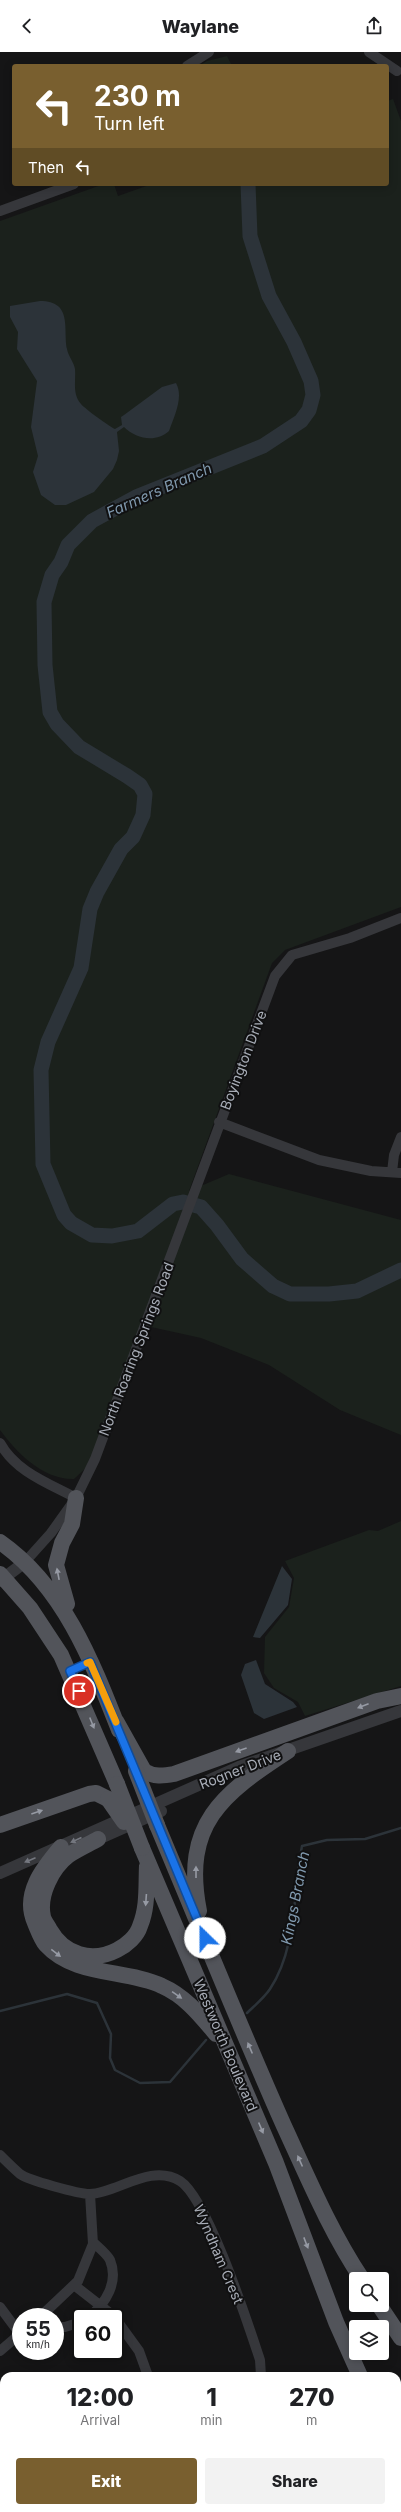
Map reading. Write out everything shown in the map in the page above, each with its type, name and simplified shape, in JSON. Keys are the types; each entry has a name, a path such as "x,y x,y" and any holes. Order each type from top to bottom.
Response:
{"main road":[{"path":"76,1498 72,1524 62,1543 56,1565 60,1586 79,1637"},
{"name":"Westworth Boulevard","path":"0,1542 25,1562 51,1592 79,1637 116,1721 157,1825 265,2084 315,2195 358,2272"},
{"name":"Westworth Boulevard","path":"1,1577 30,1608 70,1671 145,1854 246,2092 292,2206 343,2340 358,2372"},
{"path":"70,1671 90,1662"},
{"path":"116,1721 144,1771 151,1775 162,1776 181,1772 377,1701 401,1696"},
{"path":"205,1938 197,1899 195,1870 197,1848 206,1822 221,1802 246,1778 288,1751"},
{"path":"0,1825 89,1794 96,1793 108,1798 145,1854 146,1903 140,1927 124,1946 100,1956 87,1957 75,1954 55,1938 43,1917 44,1895 53,1872 68,1856 98,1839"},
{"path":"61,1847 44,1866 32,1892 34,1919 45,1944 57,1955 72,1963 143,1978 163,1986 178,1995 195,2010 226,2045"},
{"path":"246,2092 265,2084"},
{"path":"292,2206 315,2195"},
{"path":"383,2312 400,2338"},
{"path":"343,2340 351,2372"}],"street":[{"path":"190,64 209,52"},
{"path":"369,52 387,64"},
{"path":"389,66 397,71"},
{"path":"0,211 69,186"},
{"name":"Boyington Drive","path":"396,1172 364,1169 319,1160 219,1122 275,976 292,954 350,938 401,918"},
{"name":"North Roaring Springs Road","path":"25,1562 51,1533 76,1498 95,1459 189,1211 219,1122"},
{"path":"396,1172 394,1155 401,1137"},
{"path":"0,1443 8,1458 24,1470 76,1498"},
{"path":"1,1577 25,1562"},
{"path":"288,1751 401,1711"},
{"name":"Rogner Drive","path":"98,1839 288,1751"},
{"name":"Rogner Drive","path":"0,1873 239,1767 288,1751"},
{"path":"0,2155 21,2175 48,2184 90,2194 93,2242 78,2281 50,2308"},
{"name":"Wyndham Crest","path":"90,2194 156,2175 168,2176 180,2182 190,2190 200,2206 220,2251 260,2360 261,2372"},
{"path":"93,2242 110,2260 112,2283 102,2306 100,2308"},
{"path":"74,2285 104,2308"},
{"path":"0,2307 12,2322"},
{"path":"124,2330 139,2351 147,2372"},
{"path":"0,2351 12,2341"}],"shaded area":[{"path":"227,56 231,64 202,64 207,61"},
{"path":"393,99 401,121 401,907 285,950 272,963 189,1191 229,1174 401,1220 401,1435 340,1410 269,1365 201,1338 142,1325 88,1466 74,1479 63,1478 41,1470 31,1463 14,1447 0,1430 0,221 98,186 115,186 118,196 146,186 389,186 389,100"},
{"path":"40,301 50,302 58,306 62,311 67,349 75,369 76,396 83,406 108,425 115,429 122,425 121,417 162,387 176,383 179,394 176,413 169,431 164,435 152,438 140,437 124,427 117,432 119,451 113,469 94,492 66,505 55,505 41,495 33,472 38,456 31,427 37,381 17,349 18,332 10,317 10,306"},
{"path":"401,1521 401,1686 305,1716 298,1702 274,1688 264,1673 265,1637 289,1607 294,1578 285,1561 369,1530 378,1531"},
{"path":"282,1566 292,1579 288,1605 260,1638 253,1637"},
{"path":"256,1660 265,1684 293,1702 297,1707 264,1719 254,1713 241,1675 245,1664"}],"waterway":[{"name":"Farmers Branch","path":"248,186 250,236 269,296 294,342 311,381 313,395 309,410 301,421 263,446 136,497 92,521 68,545 61,562 52,575 44,602 45,665 50,712 57,724 79,747 140,785 145,794 143,815 133,837 121,849 97,892 90,909 81,968 48,1042 41,1070 43,1164 64,1215 71,1223 92,1235 112,1236 138,1231 173,1204 183,1202 201,1207 217,1225 242,1259 273,1286 290,1294 329,1294 357,1291 401,1270"},
{"name":"Kings Branch","path":"247,2013 270,1989 279,1973 285,1956 293,1920 302,1846 327,1840 365,1839 401,1828"},
{"name":"Kings Branch","path":"0,2011 67,1994 97,2003 111,2034 110,2058 115,2070 140,2083 170,2082 206,2040"}],"slow traffic":[{"path":"87,1663 90,1662 116,1722"}],"route":[{"path":"79,1691 70,1671 90,1662 116,1721 157,1825 205,1938"}]}
